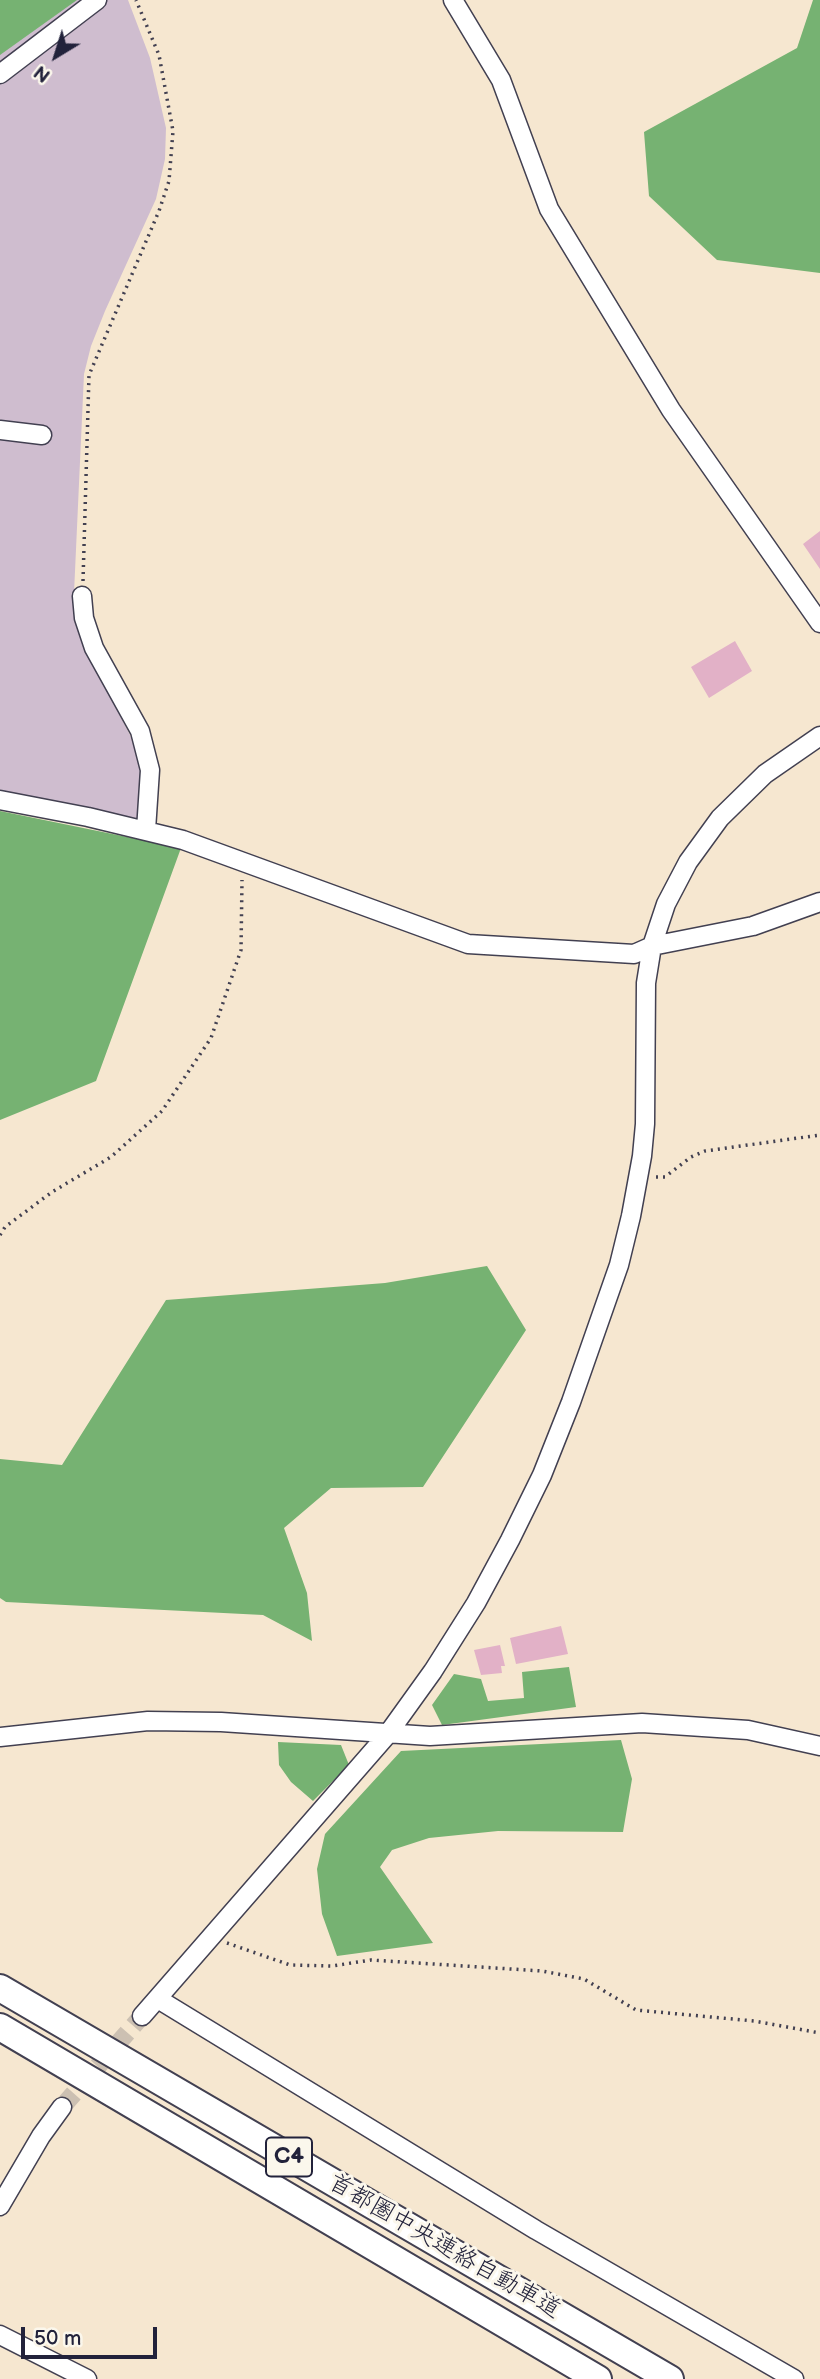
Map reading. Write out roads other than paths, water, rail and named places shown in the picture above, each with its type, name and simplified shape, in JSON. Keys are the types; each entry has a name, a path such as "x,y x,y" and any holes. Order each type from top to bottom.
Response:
{"highway":[{"name":"首都圏中央連絡自動車道","path":"0,1988 670,2379"},
{"name":"首都圏中央連絡自動車道","path":"0,2027 598,2379"}],"street":[{"path":"0,74 97,0"},
{"path":"453,0 501,79 549,208 671,410 820,623"},
{"path":"0,430 42,435"},
{"path":"82,596 84,618 94,648 140,731 150,769 146,830"},
{"path":"142,2017 387,1735 433,1671 476,1603 541,1475 571,1402 618,1265 638,1178 645,1124 644,1005 652,947 666,904 688,862 720,818 765,774 820,736"},
{"path":"0,800 183,840 468,944 634,954 652,947 753,926 820,902"},
{"path":"0,1737 148,1721 221,1722 430,1737 642,1723 748,1730 820,1746"},
{"path":"158,1999 536,2230 794,2379"},
{"path":"0,2206 41,2136 62,2107"},
{"path":"0,2335 87,2379"}],"tunnel":[{"path":"62,2107 142,2016"}]}
